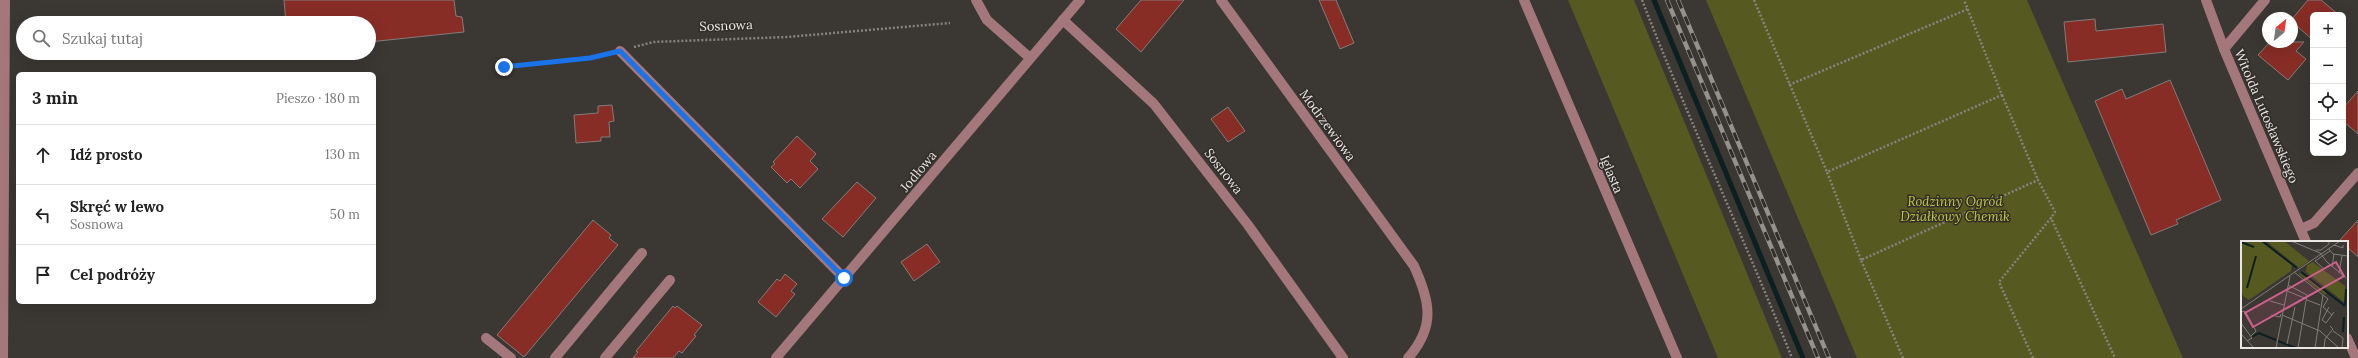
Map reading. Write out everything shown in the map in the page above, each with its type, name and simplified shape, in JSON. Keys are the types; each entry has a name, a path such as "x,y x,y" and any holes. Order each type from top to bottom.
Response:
{"street":[{"path":"3,358 5,0"},
{"path":"976,0 987,20 1030,58"},
{"name":"Jodłowa","path":"776,358 1080,0"},
{"name":"Modrzewiowa","path":"1221,0 1414,266 1426,293 1429,319 1422,337 1408,358"},
{"name":"Iglasta","path":"1524,0 1677,358"},
{"name":"Witolda Lutosławskiego","path":"2206,0 2224,49 2306,241"},
{"path":"2224,49 2265,0"},
{"name":"Sosnowa","path":"1063,20 1154,104 1248,224 1343,358"},
{"path":"620,51 844,278"},
{"path":"2301,229 2314,223 2358,172"},
{"path":"555,358 642,253"},
{"path":"605,358 670,280"},
{"path":"486,338 511,358"},
{"path":"2348,340 2356,358"}],"path":[{"path":"1642,0 1708,162 1756,269 1792,358"},
{"path":"1754,0 1827,172 1861,260 1903,358"},
{"path":"1964,0 2038,180 2055,212 1999,282 2033,358"},
{"path":"1789,85 1968,9"},
{"name":"Sosnowa","path":"504,67 590,58 653,42 787,36 950,23"},
{"path":"1827,172 2002,95"},
{"path":"1861,260 2038,180"},
{"path":"2051,218 2115,358"}],"green space":[{"path":"1568,0 1634,0 1782,358 1718,358"},
{"name":"Rodzinny Ogród Działkowy Chemik","path":"1706,0 2027,0 2183,358 1857,358"}],"building":[{"path":"284,0 454,0 456,16 462,17 464,32 376,41 376,16 285,16"},
{"path":"1141,0 1184,0 1141,52 1116,29"},
{"path":"1319,0 1336,0 1354,43 1340,49"},
{"path":"2308,0 2321,0 2335,12 2310,12 2310,37 2298,27 2298,12"},
{"path":"2095,19 2096,31 2163,24 2166,52 2068,62 2064,22"},
{"path":"2298,42 2304,42 2296,51 2306,59 2288,80 2258,55 2264,48 2298,48"},
{"path":"2170,80 2221,200 2176,220 2178,224 2151,235 2095,101 2122,89 2126,99"},
{"path":"2358,91 2358,134 2346,124 2346,105"},
{"path":"612,105 614,121 609,122 610,137 601,137 601,141 576,143 574,115 598,113 598,106"},
{"path":"1228,107 1245,131 1228,142 1211,119"},
{"path":"797,136 816,154 810,161 818,169 800,188 791,179 787,183 771,167 775,164 773,162"},
{"path":"857,182 876,198 843,237 822,219"},
{"path":"593,220 611,235 609,238 618,245 524,357 497,335"},
{"path":"2358,220 2358,257 2348,248 2348,241 2340,240"},
{"path":"927,244 940,262 914,281 901,262"},
{"path":"785,274 797,284 791,291 795,294 776,317 758,302 777,279 780,281"},
{"path":"673,306 675,308 677,306 702,325 694,335 696,336 682,353 679,351 673,358 633,358 638,352 636,351"}],"waterway":[{"path":"1654,0 1803,358"}],"railway":[{"path":"1667,0 1818,358"},
{"path":"1678,0 1829,358"}],"route":[{"path":"504,67 590,58 620,51 844,278"}]}
